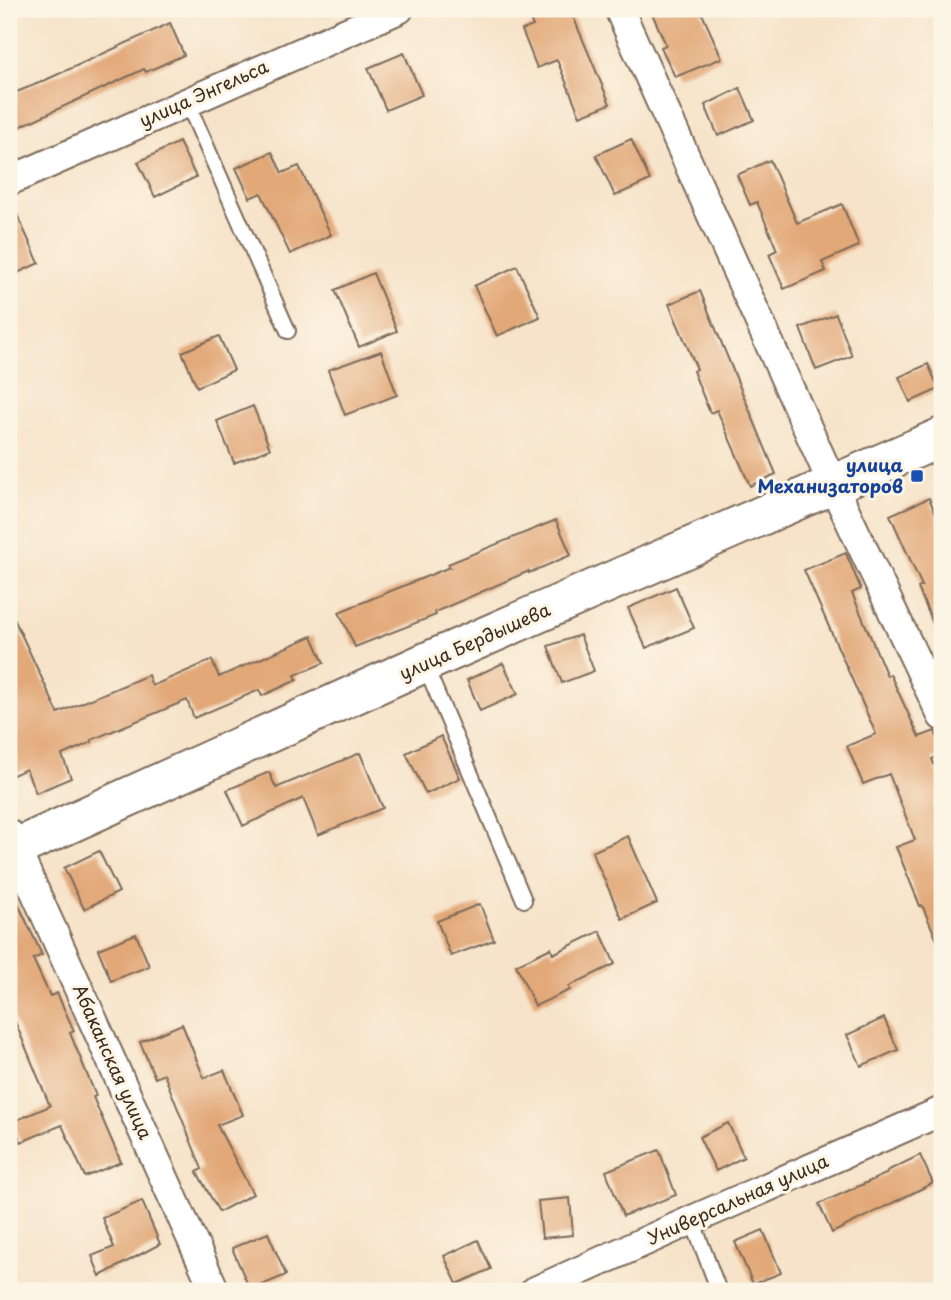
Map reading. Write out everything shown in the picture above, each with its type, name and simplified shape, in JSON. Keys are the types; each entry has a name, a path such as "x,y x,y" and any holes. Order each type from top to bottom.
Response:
{"street":[{"name":"улица Энгельса","path":"9,181 399,9"},
{"path":"619,9 833,485 942,716"},
{"name":"улица Бердышева","path":"11,844 942,437"},
{"name":"Абаканская улица","path":"11,844 215,1291"},
{"name":"Универсальная улица","path":"535,1291 942,1111"}],"lane":[{"path":"187,102 288,331"},
{"path":"425,663 523,900"},
{"path":"692,1220 719,1291"}],"building":[{"path":"526,9 570,9 610,104 580,116 557,60 537,68 522,30 533,26"},
{"path":"650,9 700,9 722,58 675,77 661,47 666,45"},
{"path":"170,23 184,55 146,72 144,69 15,129 9,116 9,95"},
{"path":"404,53 422,95 386,110 368,68"},
{"path":"740,88 754,120 718,136 705,105"},
{"path":"631,139 650,180 615,196 596,155"},
{"path":"179,142 196,177 155,197 138,162"},
{"path":"272,152 282,173 299,166 331,235 290,254 261,193 250,198 236,168"},
{"path":"770,160 797,223 842,204 859,246 822,262 826,271 784,289 769,254 777,250 757,202 750,205 737,175"},
{"path":"9,197 39,263 9,277"},
{"path":"517,266 540,317 497,336 474,286"},
{"path":"373,273 397,331 359,347 335,290"},
{"path":"700,291 776,474 750,486 717,410 710,413 693,371 697,369 669,304"},
{"path":"836,314 852,356 816,370 800,328"},
{"path":"219,336 234,370 197,387 182,352"},
{"path":"381,351 397,395 345,415 328,370"},
{"path":"928,364 939,389 910,402 899,377"},
{"path":"253,406 270,449 234,463 217,421"},
{"path":"929,498 942,528 942,644 918,588 922,586 890,515"},
{"path":"556,520 571,555 435,612 436,615 355,647 339,612"},
{"path":"846,553 861,589 852,593 887,676 890,674 919,737 935,731 942,748 942,755 932,759 942,784 942,952 896,847 915,840 889,774 863,784 847,746 876,734 804,570"},
{"path":"676,587 694,628 646,648 628,608"},
{"path":"9,608 58,713 148,675 152,686 212,660 219,677 312,636 324,663 295,675 297,680 262,696 259,690 194,718 187,700 91,740 92,742 62,755 71,778 36,793 26,769 9,777"},
{"path":"580,635 594,671 562,683 548,646"},
{"path":"503,663 518,694 480,711 467,680"},
{"path":"441,736 460,778 426,794 406,753"},
{"path":"360,753 383,808 318,835 303,798 243,826 227,790 269,772 276,788"},
{"path":"628,836 657,903 622,919 592,852"},
{"path":"99,851 119,892 84,909 64,868"},
{"path":"9,884 42,955 33,959 50,996 57,993 74,1031 70,1033 96,1096 93,1097 121,1162 85,1177 62,1125 21,1142 12,1122 50,1106 9,1007"},
{"path":"480,904 494,940 451,956 437,921"},
{"path":"600,931 615,964 569,986 570,990 535,1006 516,965 551,948 553,954"},
{"path":"136,934 149,966 111,981 98,949"},
{"path":"884,1018 898,1050 861,1066 847,1035"},
{"path":"182,1024 204,1078 224,1070 243,1115 217,1125 253,1194 219,1212 197,1172 202,1169 164,1074 155,1078 140,1042"},
{"path":"728,1123 744,1157 716,1171 699,1137"},
{"path":"659,1150 676,1195 623,1216 606,1171"},
{"path":"920,1155 933,1183 832,1233 819,1204 888,1173 887,1171"},
{"path":"570,1198 573,1235 542,1238 538,1201"},
{"path":"142,1201 160,1244 100,1276 92,1256 114,1247 102,1218"},
{"path":"763,1230 781,1273 753,1284 735,1242"},
{"path":"268,1233 286,1275 250,1290 232,1248"},
{"path":"478,1240 491,1269 457,1284 444,1256"}],"place":[{"name":"улица Механизаторов","path":"917,476"}]}
